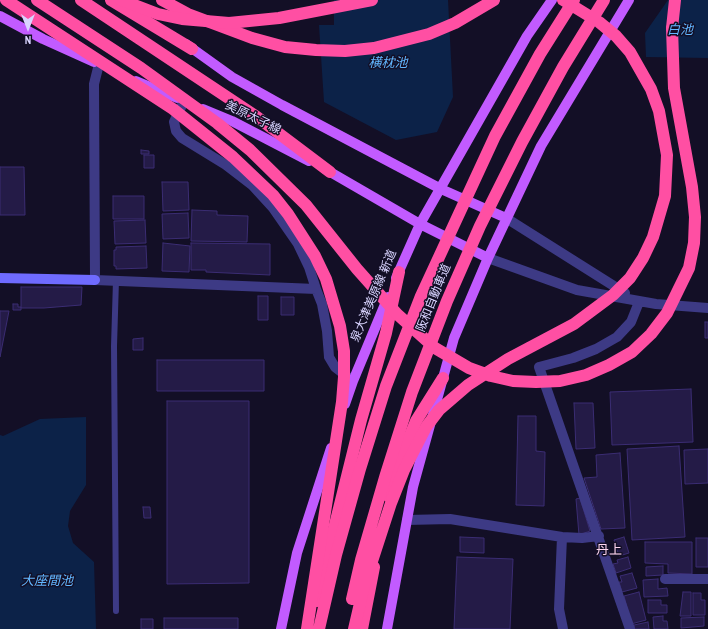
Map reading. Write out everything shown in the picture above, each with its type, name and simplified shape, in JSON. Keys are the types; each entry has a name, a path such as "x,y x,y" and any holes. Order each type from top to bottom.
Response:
{"highway":[{"path":"6,0 173,109 233,157 273,194 288,214 315,256 326,279 340,326 344,351 344,377 342,402 308,629"},
{"path":"37,0 148,73 217,123 250,150 306,205 357,269 396,314 435,348 469,368 491,376 513,381 536,382 560,381 586,375 632,352 651,334 668,313 689,268 694,243 695,217 692,187 674,88 672,28 675,0"},
{"path":"81,0 257,117 330,172"},
{"path":"111,0 192,49"},
{"path":"121,0 135,6 176,18 207,23 228,23 279,18 372,0"},
{"path":"162,0 188,14 252,38 285,47 338,51 374,48 429,34 456,23 494,0"},
{"path":"354,629 364,586 391,503 404,470 426,427 439,410 468,385 508,359 574,324 613,295 630,278 654,237 664,196 666,155 659,112 651,89 630,52 616,36 600,22 563,0"},
{"name":"阪和自動車道","path":"319,629 336,555 360,469 386,386 421,296 495,136 540,54 574,0"},
{"name":"阪和自動車道","path":"345,629 361,560 386,474 412,392 447,301 480,226 522,142 563,67 604,0"},
{"path":"308,629 361,420 386,332 398,272"},
{"path":"362,629 389,495 399,463 416,421 443,378"}],"main road":[{"name":"美原太子線","path":"132,0 192,49 232,77 282,106 441,188 506,218"},
{"name":"泉大津美原線 新道","path":"281,629 297,553 352,381 398,272 420,224 528,36 552,0"},
{"path":"387,629 413,487 454,338 506,218 541,146 629,0"},
{"name":"美原太子線","path":"0,16 43,39 98,64 232,121 330,172 420,224 488,258"}],"street":[{"path":"95,280 94,84 98,64"},
{"path":"184,101 174,122 176,131 182,138 226,165 252,185 273,208 298,244 309,267 316,289 327,330 329,358 335,368 352,381"},
{"path":"506,218 639,302"},
{"path":"488,258 577,290 639,302 708,308"},
{"path":"0,278 116,280 316,289"},
{"path":"630,629 599,536 539,367 573,358 596,349 617,336 631,322 639,302"},
{"path":"407,520 450,519 562,537 582,538 599,536"},
{"path":"562,537 559,609 563,629"},
{"path":"665,578 708,579"}],"lane":[{"path":"116,280 114,346 116,611"}],"water":[{"name":"横枕池","path":"334,0 448,0 453,97 437,132 396,140 324,102 319,25 334,25"},
{"name":"白池","path":"668,0 708,0 708,58 646,57 645,33"},
{"name":"大座間池","path":"86,417 86,485 70,511 68,526 73,543 94,562 96,629 0,629 0,435 3,436 40,419"}],"building":[{"path":"141,150 149,151 149,154 141,154"},
{"path":"144,155 154,155 154,168 144,168"},
{"path":"0,167 24,167 25,215 0,215"},
{"path":"162,182 188,182 189,210 163,211"},
{"path":"113,196 144,196 144,219 113,219"},
{"path":"192,210 217,211 217,215 248,216 247,242 191,241"},
{"path":"188,213 189,238 163,239 162,214"},
{"path":"145,220 146,243 115,244 114,221"},
{"path":"163,243 190,246 189,272 162,271"},
{"path":"191,243 270,244 270,275 191,270"},
{"path":"146,246 147,268 116,269 116,266 114,266 114,250 116,250 116,247"},
{"path":"21,287 82,287 81,305 21,308"},
{"path":"258,296 268,296 268,320 258,320"},
{"path":"281,297 294,297 294,315 281,315"},
{"path":"13,304 18,304 18,307 21,307 21,310 13,310"},
{"path":"0,311 9,311 0,357"},
{"path":"705,322 708,322 708,338 705,338"},
{"path":"143,338 143,350 133,350 133,339"},
{"path":"157,360 264,360 264,391 157,391"},
{"path":"691,389 693,442 612,445 610,392"},
{"path":"167,401 249,401 249,583 167,584"},
{"path":"574,403 593,403 595,448 576,449"},
{"path":"518,416 536,416 536,451 545,452 544,506 516,505"},
{"path":"679,446 685,537 632,540 627,449"},
{"path":"708,449 708,483 685,484 684,450"},
{"path":"620,453 625,528 601,529 584,478 597,477 596,455"},
{"path":"580,498 590,531 579,535 576,499"},
{"path":"143,507 150,507 151,518 144,518"},
{"path":"460,537 484,538 484,553 460,552"},
{"path":"624,537 629,553 619,556 614,540"},
{"path":"696,538 708,538 708,567 696,567"},
{"path":"645,542 692,542 692,574 668,573 668,564 645,563"},
{"path":"457,557 513,559 510,629 454,629"},
{"path":"628,557 631,568 616,573 613,564 618,563 617,560"},
{"path":"663,566 663,575 646,576 646,567"},
{"path":"632,573 637,588 622,592 619,582 622,582 620,576"},
{"path":"658,579 658,589 667,588 668,596 644,597 643,580"},
{"path":"639,592 646,620 631,624 624,596"},
{"path":"683,592 691,592 691,616 680,616"},
{"path":"693,593 701,593 701,600 705,600 705,615 693,615"},
{"path":"648,600 661,600 661,605 667,605 667,613 648,613"},
{"path":"663,616 663,621 667,621 668,629 654,629 653,617"},
{"path":"704,617 704,626 681,628 681,618"},
{"path":"164,618 238,618 238,629 164,629"},
{"path":"141,619 153,619 153,629 141,629"},
{"path":"648,622 649,629 634,629 634,625"}],"district":[{"name":"丹上","path":"609,551"}]}
